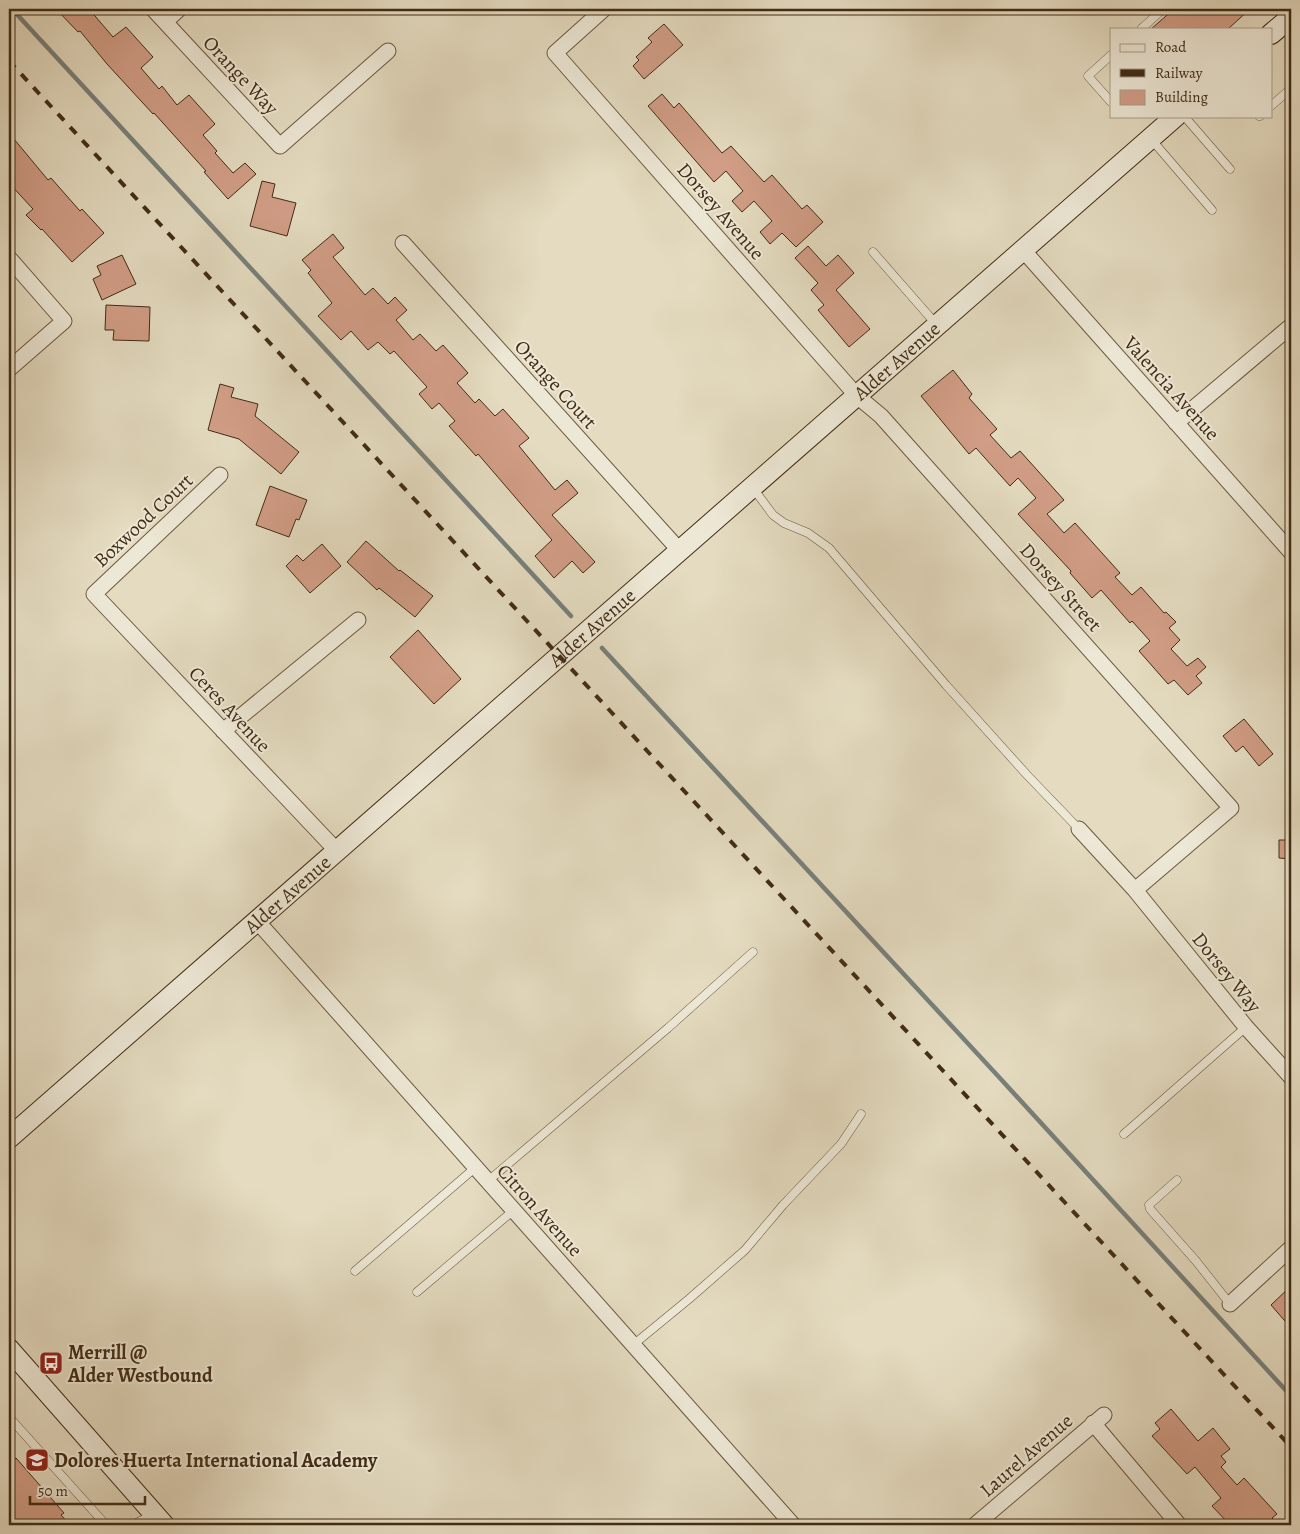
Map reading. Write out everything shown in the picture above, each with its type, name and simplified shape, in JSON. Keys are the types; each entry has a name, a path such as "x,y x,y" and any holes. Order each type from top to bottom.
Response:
{"main road":[{"path":"1272,33 1291,17"},
{"name":"Alder Avenue","path":"9,1138 1174,118"},
{"path":"9,1349 159,1519"}],"street":[{"name":"Orange Way","path":"153,9 280,146 388,51"},
{"path":"165,22 179,9"},
{"name":"Dorsey Avenue","path":"604,9 555,52 857,396"},
{"name":"Orange Court","path":"403,244 680,551"},
{"name":"Valencia Avenue","path":"1023,250 1291,552"},
{"path":"9,258 64,321 9,369"},
{"path":"1176,423 1291,326"},
{"name":"Dorsey Street","path":"857,396 881,416 1231,808 1135,890"},
{"name":"Boxwood Court","path":"94,594 220,475"},
{"name":"Ceres Avenue","path":"94,594 337,851"},
{"path":"223,731 358,620"},
{"name":"Dorsey Way","path":"1079,829 1135,890 1246,1027 1291,1077"},
{"name":"Citron Avenue","path":"257,921 793,1525"},
{"path":"1230,1304 1291,1248"},
{"name":"Laurel Avenue","path":"975,1525 1098,1419 1179,1525"}],"lane":[{"path":"1142,28 1163,9"},
{"path":"1110,56 1088,76 1110,101"},
{"path":"1272,105 1288,91 1291,94"},
{"path":"1186,118 1230,169"},
{"path":"1150,138 1212,210"},
{"path":"873,252 937,326"},
{"path":"752,487 773,515 784,524 808,533 829,548 946,685 1028,776 1079,829"},
{"path":"488,1181 668,1028 753,952"},
{"path":"1124,1134 1246,1027"},
{"path":"633,1345 689,1300 745,1250 783,1205 841,1144 861,1114"},
{"path":"356,1271 476,1167"},
{"path":"1178,1180 1149,1205 1150,1209 1196,1261 1230,1304"},
{"path":"417,1292 514,1210"},
{"path":"9,1417 106,1525"},
{"path":"132,1525 159,1519"}],"building":[{"path":"56,9 89,9 113,37 126,27 153,57 141,68 159,89 162,86 177,105 189,95 215,124 203,135 217,151 215,153 233,173 245,163 256,174 228,199 204,172 206,171 107,64 80,31 78,32"},
{"path":"1174,9 1250,9 1229,28 1152,28"},
{"path":"664,24 683,45 644,79 633,66 639,60 636,57 652,42 648,38"},
{"path":"662,94 674,108 679,103 722,153 731,146 764,182 772,175 802,209 807,205 823,222 796,247 782,233 770,244 760,232 772,221 754,201 742,212 732,201 743,191 726,171 714,182 648,106"},
{"path":"9,133 48,180 51,178 80,211 82,209 104,233 72,262 42,229 26,215 33,209 9,183"},
{"path":"262,181 275,184 272,197 296,203 287,236 250,226"},
{"path":"333,234 344,248 333,257 365,295 373,288 388,304 395,297 407,310 396,320 413,340 420,334 436,351 443,345 468,373 457,383 475,403 479,399 495,416 503,409 529,438 519,446 555,490 567,480 578,493 552,515 595,562 583,573 572,561 554,578 535,556 552,540 478,454 476,456 449,426 455,421 439,403 432,409 419,394 427,387 394,351 390,354 378,342 368,350 351,331 341,340 318,316 332,303 308,273 311,270 302,260"},
{"path":"808,246 826,266 838,255 854,273 836,290 870,329 849,347 818,310 824,305 811,290 818,283 795,258"},
{"path":"122,255 136,284 102,300 93,279 101,275 97,266"},
{"path":"106,305 150,307 149,341 113,340 114,330 105,330"},
{"path":"953,370 972,394 969,398 997,429 990,435 1011,458 1020,451 1064,500 1047,514 1064,533 1075,523 1120,573 1115,577 1132,595 1141,587 1164,613 1166,612 1176,622 1169,628 1180,640 1171,649 1187,666 1198,658 1206,667 1196,676 1202,683 1188,695 1174,680 1168,684 1139,651 1150,641 1132,621 1130,623 1101,590 1092,598 1070,573 1071,571 1018,514 1036,498 1018,478 1010,486 976,448 969,454 921,396"},
{"path":"220,384 234,388 231,397 258,404 255,416 299,452 281,474 239,439 208,430"},
{"path":"270,486 307,500 299,520 296,519 289,537 256,525"},
{"path":"366,541 399,571 433,596 415,617 379,588 377,590 347,562"},
{"path":"322,544 341,566 310,593 286,566 297,555 303,561"},
{"path":"418,630 461,679 434,704 390,657"},
{"path":"1244,719 1273,754 1259,766 1243,746 1236,752 1223,736"},
{"path":"1279,840 1291,840 1291,859 1279,858"},
{"path":"1291,1286 1291,1328 1271,1305"},
{"path":"1171,1409 1198,1441 1213,1428 1230,1449 1221,1456 1226,1462 1221,1467 1237,1485 1244,1478 1277,1514 1272,1518 1278,1525 1230,1525 1212,1506 1221,1498 1195,1467 1187,1474 1152,1436 1160,1429 1155,1423"},
{"path":"16,1458 64,1513 61,1515 70,1525 9,1525 9,1464"}],"waterway":[{"path":"12,9 571,616"},
{"path":"602,648 1291,1396"}],"railway":[{"path":"9,61 1291,1447"}],"place":[{"name":"Merrill @ Alder Westbound","path":"51,1363"},
{"name":"Dolores Huerta International Academy","path":"37,1460"}]}
